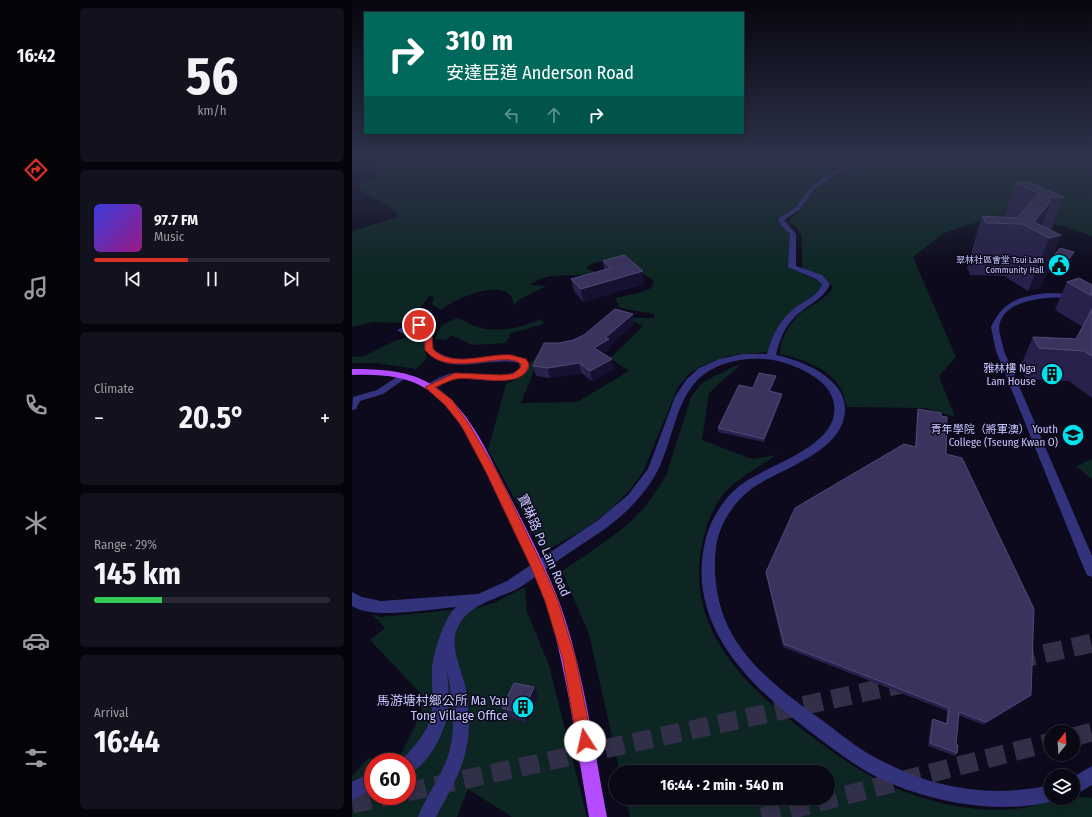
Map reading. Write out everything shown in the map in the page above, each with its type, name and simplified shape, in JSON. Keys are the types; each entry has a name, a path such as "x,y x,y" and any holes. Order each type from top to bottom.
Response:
{"main road":[{"name":"寶琳路 Po Lam Road","path":"352,372 372,372 403,376 429,387 448,402 464,424 493,474 552,601 574,678 598,817"}],"street":[{"path":"771,357 775,339 779,330 795,311 820,294 826,284 819,277 792,267 794,237 792,232 782,223 780,219 796,210 807,196"},
{"path":"1092,297 1054,295 1016,303 1006,309 995,326 996,338 1000,351 1092,570"},
{"path":"401,330 411,326 427,326 429,350 438,358 444,360 465,361 503,357 518,358 525,364 524,368 515,376 500,378 455,376 429,387"},
{"path":"352,598 359,603 381,607 476,599 496,593 606,522 638,491 655,464 681,396 694,376 708,367 730,359 744,356 771,357 799,364 821,377 835,393 839,403 840,413 834,430 824,441 747,487 726,508 716,527 709,550 710,595 718,623 735,651 754,675 782,700 843,746 880,769 918,786 954,795 993,801 1034,798 1044,796"},
{"path":"352,407 356,399 380,392 403,376"},
{"path":"416,759 431,738 439,720 442,704 440,663 452,622 476,599"},
{"path":"427,817 456,757 459,744 460,698 446,643"},
{"path":"1080,783 1092,775"},
{"path":"352,791 364,785"}],"green space":[{"path":"370,196 804,196 801,203 782,220 792,230 795,269 822,283 825,288 795,310 768,352 728,356 705,364 690,373 678,387 643,472 630,490 611,509 588,527 544,552 488,450 506,384 521,377 536,356 540,355 521,403 577,402 629,371 610,358 643,326 625,318 654,318 654,314 620,308 615,298 642,292 651,288 654,281 627,264 612,261 601,261 587,267 589,270 595,271 591,275 551,276 536,281 530,285 547,286 520,299 514,305 511,296 505,292 496,290 487,290 465,297 441,310 432,304 434,297 429,296 409,323 373,322 352,327 352,231 398,217 395,211 390,207"},
{"path":"810,196 1092,196 1092,236 1064,226 999,215 944,233 913,257 956,357 939,376 955,417 925,408 847,407 841,389 830,375 806,362 780,354 780,348 784,336 794,320 803,311 827,295 833,288 829,282 802,268 802,236 798,229 788,221 798,212"},
{"path":"457,318 477,327 494,330 510,329 541,319 544,324 511,333 506,343 473,345 451,335 446,340 435,339 441,326"},
{"path":"423,333 427,358 416,369 376,363 352,363 352,357 364,356 397,340"},
{"path":"737,365 738,367 709,393 702,440 752,459 777,455 727,490 712,512 703,541 699,573 702,602 711,629 726,654 744,677 787,718 811,736 871,776 897,789 925,799 954,806 999,810 1028,807 1044,803 1044,805 1080,805 1080,797 1092,798 1092,817 630,817 627,805 835,805 835,765 618,765 589,634 562,571 627,525 646,506 666,476 691,397 703,382"},
{"path":"1092,459 1092,479 1076,466"},
{"path":"525,587 527,612 549,665 587,817 512,817 468,789 457,817 352,817 352,776 364,762 364,805 416,805 416,753 402,753 421,713 422,695 370,640 385,628 372,614 380,617 481,607 496,602"}],"building":[{"path":"1036,196 1064,197 1049,197 1048,200 1051,201 1034,222 1061,235 1049,238 1022,224 986,223 982,216 1017,218"},
{"path":"1060,248 1074,252 1065,264 1062,263 1060,266 1052,263 1053,261 1051,260"},
{"path":"624,255 643,271 581,289 571,279 611,268 603,261"},
{"path":"1079,278 1092,285 1092,296 1067,282"},
{"path":"615,309 633,314 605,338 609,339 594,348 612,359 590,371 579,363 548,368 533,366 544,343 559,343 573,340 584,335"},
{"path":"1092,309 1092,356 1084,351 1039,348 1033,337 1076,339"},
{"path":"759,373 776,376 769,391 782,394 764,439 718,428 739,385 753,388"},
{"path":"918,409 941,413 941,416 947,417 946,454 962,458 1034,609 1031,695 986,722 959,712 956,744 958,745 957,753 930,743 933,719 947,724 949,708 784,644 766,572 795,508 904,444 916,447"},
{"path":"514,683 534,687 523,713 502,708"}],"tunnel":[{"path":"1016,660 1092,643"},
{"path":"416,790 902,684"},
{"path":"1080,735 1092,732"},
{"path":"762,817 1044,744"},
{"path":"352,804 364,801"}],"place":[{"name":"翠林社區會堂 Tsui Lam Community Hall","path":"1059,265"},
{"name":"雅林樓 Nga Lam House","path":"1052,374"},
{"name":"青年學院（將軍澳） Youth College (Tseung Kwan O)","path":"1073,435"},
{"name":"馬游塘村鄉公所 Ma Yau Tong Village Office","path":"523,707"}],"route":[{"path":"419,325 427,326 429,330 429,350 438,358 454,362 503,357 518,358 525,364 520,373 515,376 500,378 455,376 442,380 429,387 456,410 493,474 552,601 574,678 585,741"}]}
